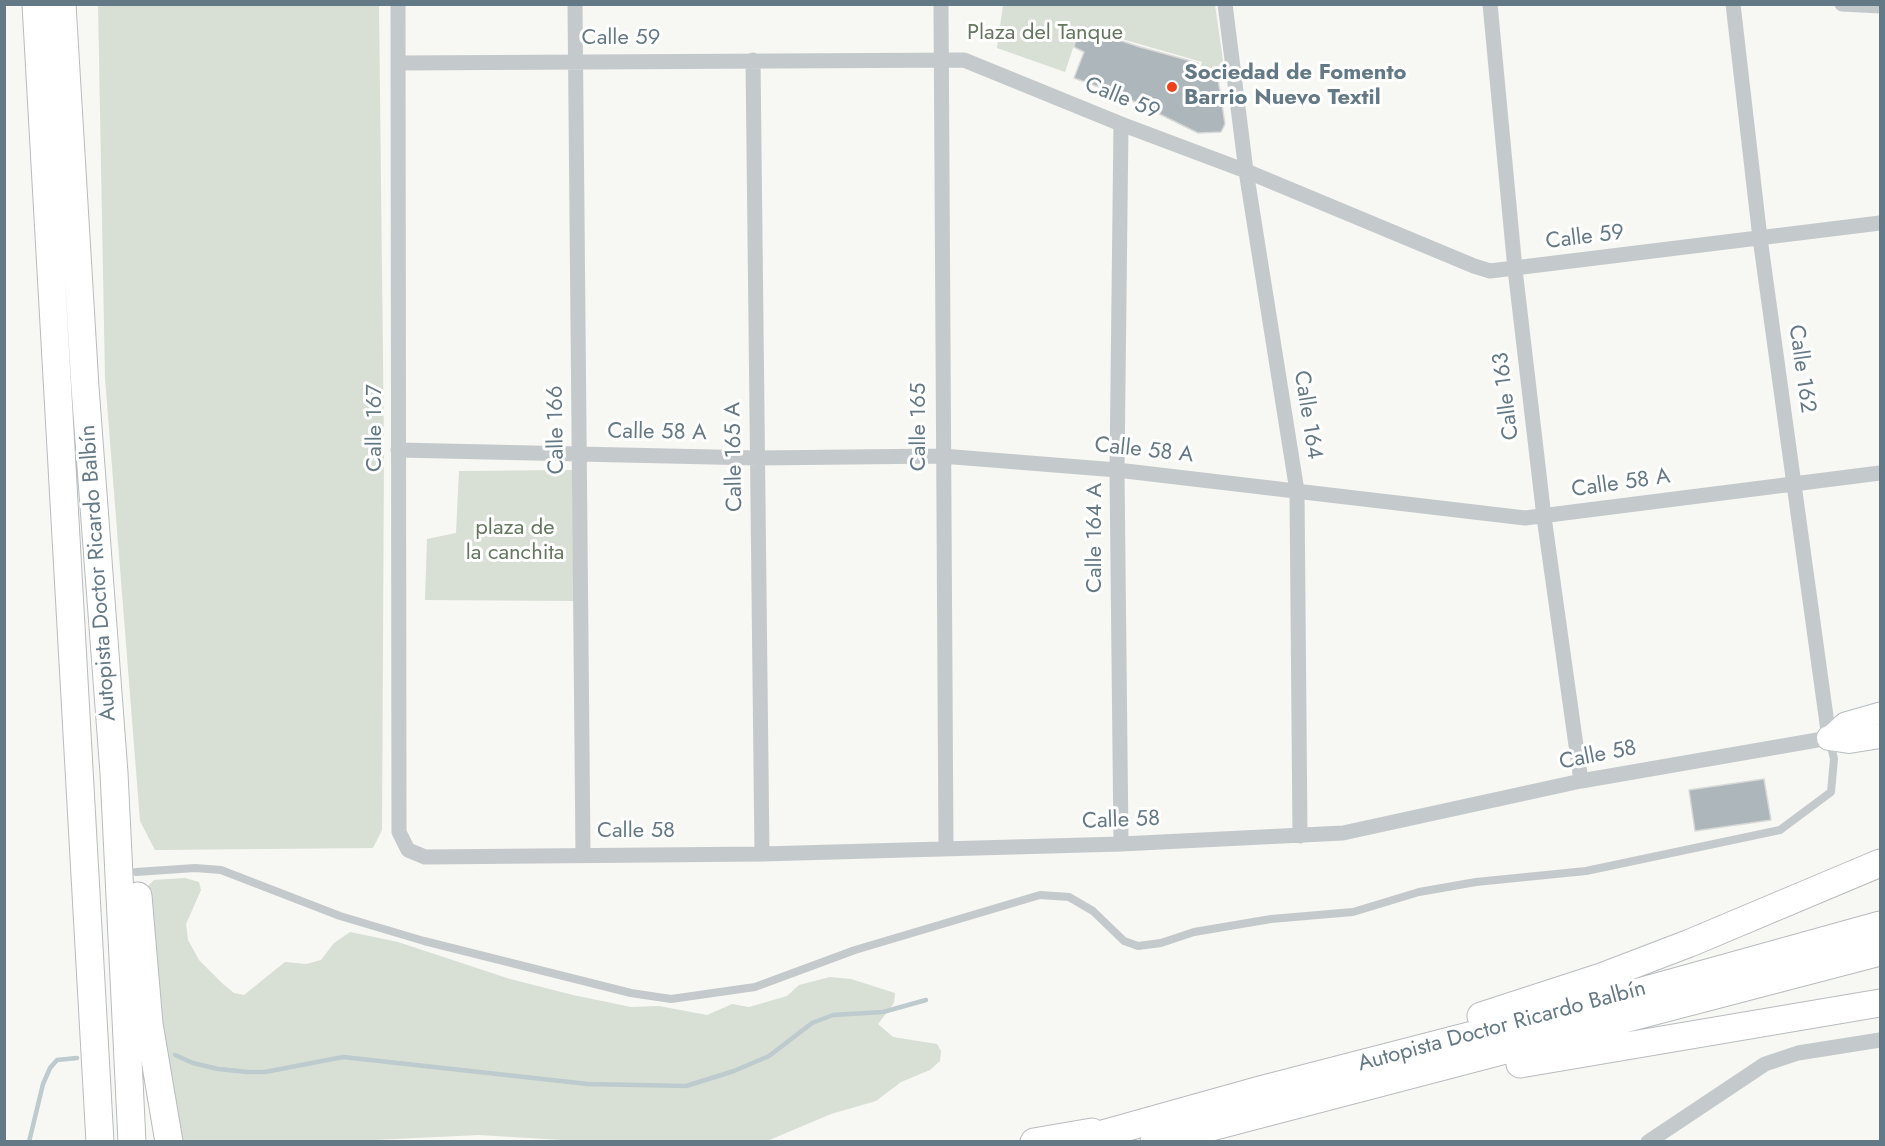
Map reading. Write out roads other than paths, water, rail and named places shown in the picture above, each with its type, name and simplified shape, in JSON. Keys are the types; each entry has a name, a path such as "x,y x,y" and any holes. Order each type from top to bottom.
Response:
{"highway":[{"path":"19,4 59,398"},
{"name":"Autopista Doctor Ricardo Balbín","path":"36,4 100,1142"},
{"name":"Autopista Doctor Ricardo Balbín","path":"63,4 85,387 114,773 132,1142"},
{"path":"80,4 83,346"},
{"path":"85,387 119,673 149,1024 169,1142"},
{"path":"1260,1090 1601,976 1690,943 1881,863"},
{"name":"Autopista Doctor Ricardo Balbín","path":"1122,1127 1597,1003 1881,925"},
{"name":"Autopista Doctor Ricardo Balbín","path":"1154,1142 1881,952"},
{"path":"1245,1119 1550,1058 1881,1003"},
{"path":"1034,1142 1122,1127"},
{"path":"1074,1142 1122,1127"}],"main road":[{"path":"1828,738 1845,723 1881,713"},
{"path":"1828,738 1849,741 1881,736"}],"street":[{"name":"Calle 167","path":"398,4 399,832 408,850"},
{"name":"Calle 166","path":"575,4 583,855"},
{"name":"Calle 165","path":"941,4 946,849"},
{"name":"Calle 164","path":"1225,4 1246,171 1297,491 1300,836"},
{"name":"Calle 163","path":"1490,4 1515,269 1544,517 1581,781"},
{"name":"Calle 162","path":"1733,4 1760,238 1828,738"},
{"path":"1842,4 1881,6"},
{"name":"Calle 59","path":"398,63 940,59 976,64 1490,271 1881,223"},
{"name":"Calle 165 A","path":"753,60 762,854"},
{"name":"Calle 164 A","path":"1121,124 1118,470 1121,844"},
{"name":"Calle 58 A","path":"398,450 758,458 942,456 1118,470 1525,518 1881,473"},
{"name":"Calle 58","path":"408,850 425,857 762,854 1121,844 1300,836 1379,827 1581,781 1828,738"},
{"path":"1648,1142 1765,1064 1798,1053 1881,1041"}],"lane":[{"path":"136,872 195,868 221,870 340,916 424,941 631,993 671,999 755,987 855,950 1040,895 1069,897 1093,911 1124,941 1138,946 1161,943 1194,932 1270,919 1353,912 1419,892 1476,882 1586,871 1780,830 1831,792 1834,759 1828,738"}],"waterway":[{"path":"175,1055 193,1063 218,1069 248,1072 265,1072 343,1057 588,1084 686,1086 734,1071 769,1056 812,1023 833,1015 883,1012 926,1000"},
{"path":"29,1142 43,1084 50,1068 57,1060 77,1058"}],"place":[{"name":"Sociedad de Fomento Barrio Nuevo Textil","path":"1172,87"}],"park label":[{"name":"Plaza del Tanque","path":"1045,34"},
{"name":"plaza de la canchita","path":"515,542"}]}
